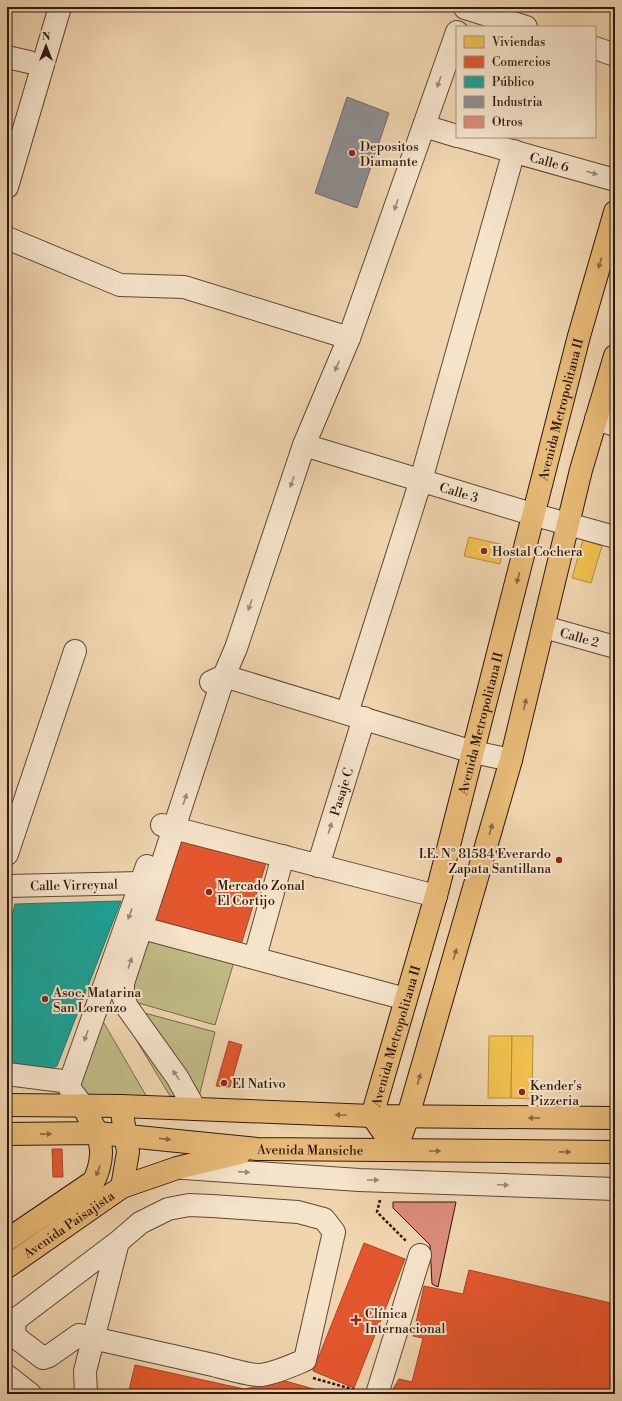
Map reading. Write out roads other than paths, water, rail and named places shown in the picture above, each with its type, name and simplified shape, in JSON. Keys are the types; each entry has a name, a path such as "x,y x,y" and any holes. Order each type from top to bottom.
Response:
{"main road":[{"name":"Avenida Metropolitana II","path":"396,1150 372,1116 436,896 535,515 579,336 615,212"},
{"path":"396,1150 408,1116 511,760 581,470 606,422 615,356"},
{"path":"7,1105 121,1106 372,1116 615,1118"},
{"name":"Avenida Paisajista","path":"7,1240 94,1181 100,1168 102,1155 98,1133 82,1105"},
{"name":"Avenida Paisajista","path":"7,1267 122,1187 128,1152 121,1106"},
{"name":"Avenida Mansiche","path":"7,1134 98,1133 257,1149 615,1152"},
{"path":"122,1187 177,1168 257,1149"}],"street":[{"path":"7,187 60,7"},
{"path":"463,14 521,26"},
{"path":"82,1105 70,1089 70,1082 141,883 168,826 224,676 236,648 304,445 349,338 456,35"},
{"path":"596,48 615,55"},
{"path":"7,57 29,62"},
{"path":"424,126 456,136"},
{"name":"Calle 6","path":"465,138 615,180"},
{"name":"Pasaje C","path":"318,866 356,715 514,152"},
{"path":"7,238 120,285 184,287 349,338"},
{"name":"Calle 3","path":"304,445 535,515 615,537"},
{"name":"Calle 2","path":"544,627 615,647"},
{"path":"7,854 75,651"},
{"path":"224,676 356,715 473,752 511,760"},
{"path":"168,826 436,896"},
{"path":"168,826 142,928 123,983 123,996 127,1007 177,1077 195,1109"},
{"path":"255,957 283,856"},
{"name":"Calle Virreynal","path":"7,886 141,883"},
{"path":"142,928 255,957 406,999"},
{"path":"7,1074 70,1082"},
{"path":"177,1168 359,1180 615,1189"},
{"path":"189,1205 298,1212 324,1219 334,1232 333,1241 305,1360 284,1369 260,1375 79,1335 49,1356 43,1358 18,1339 14,1333 15,1320 118,1242 140,1223 168,1209 189,1205"},
{"path":"86,1394 85,1371 118,1242"},
{"path":"370,1393 420,1255"},
{"path":"70,1394 85,1371"},
{"path":"7,1376 30,1394"}],"place":[{"name":"Depositos Diamante","path":"352,153"},
{"name":"Hostal Cochera","path":"484,551"},
{"name":"I.E. N° 81584 Everardo Zapata Santillana","path":"559,860"},
{"name":"Mercado Zonal El Cortijo","path":"209,892"},
{"name":"Asoc. Matarina San Lorenzo","path":"45,999"},
{"name":"El Nativo","path":"224,1083"},
{"name":"Kender's Pizzeria","path":"522,1092"},
{"name":"Clínica Internacional","path":"356,1320"}]}
